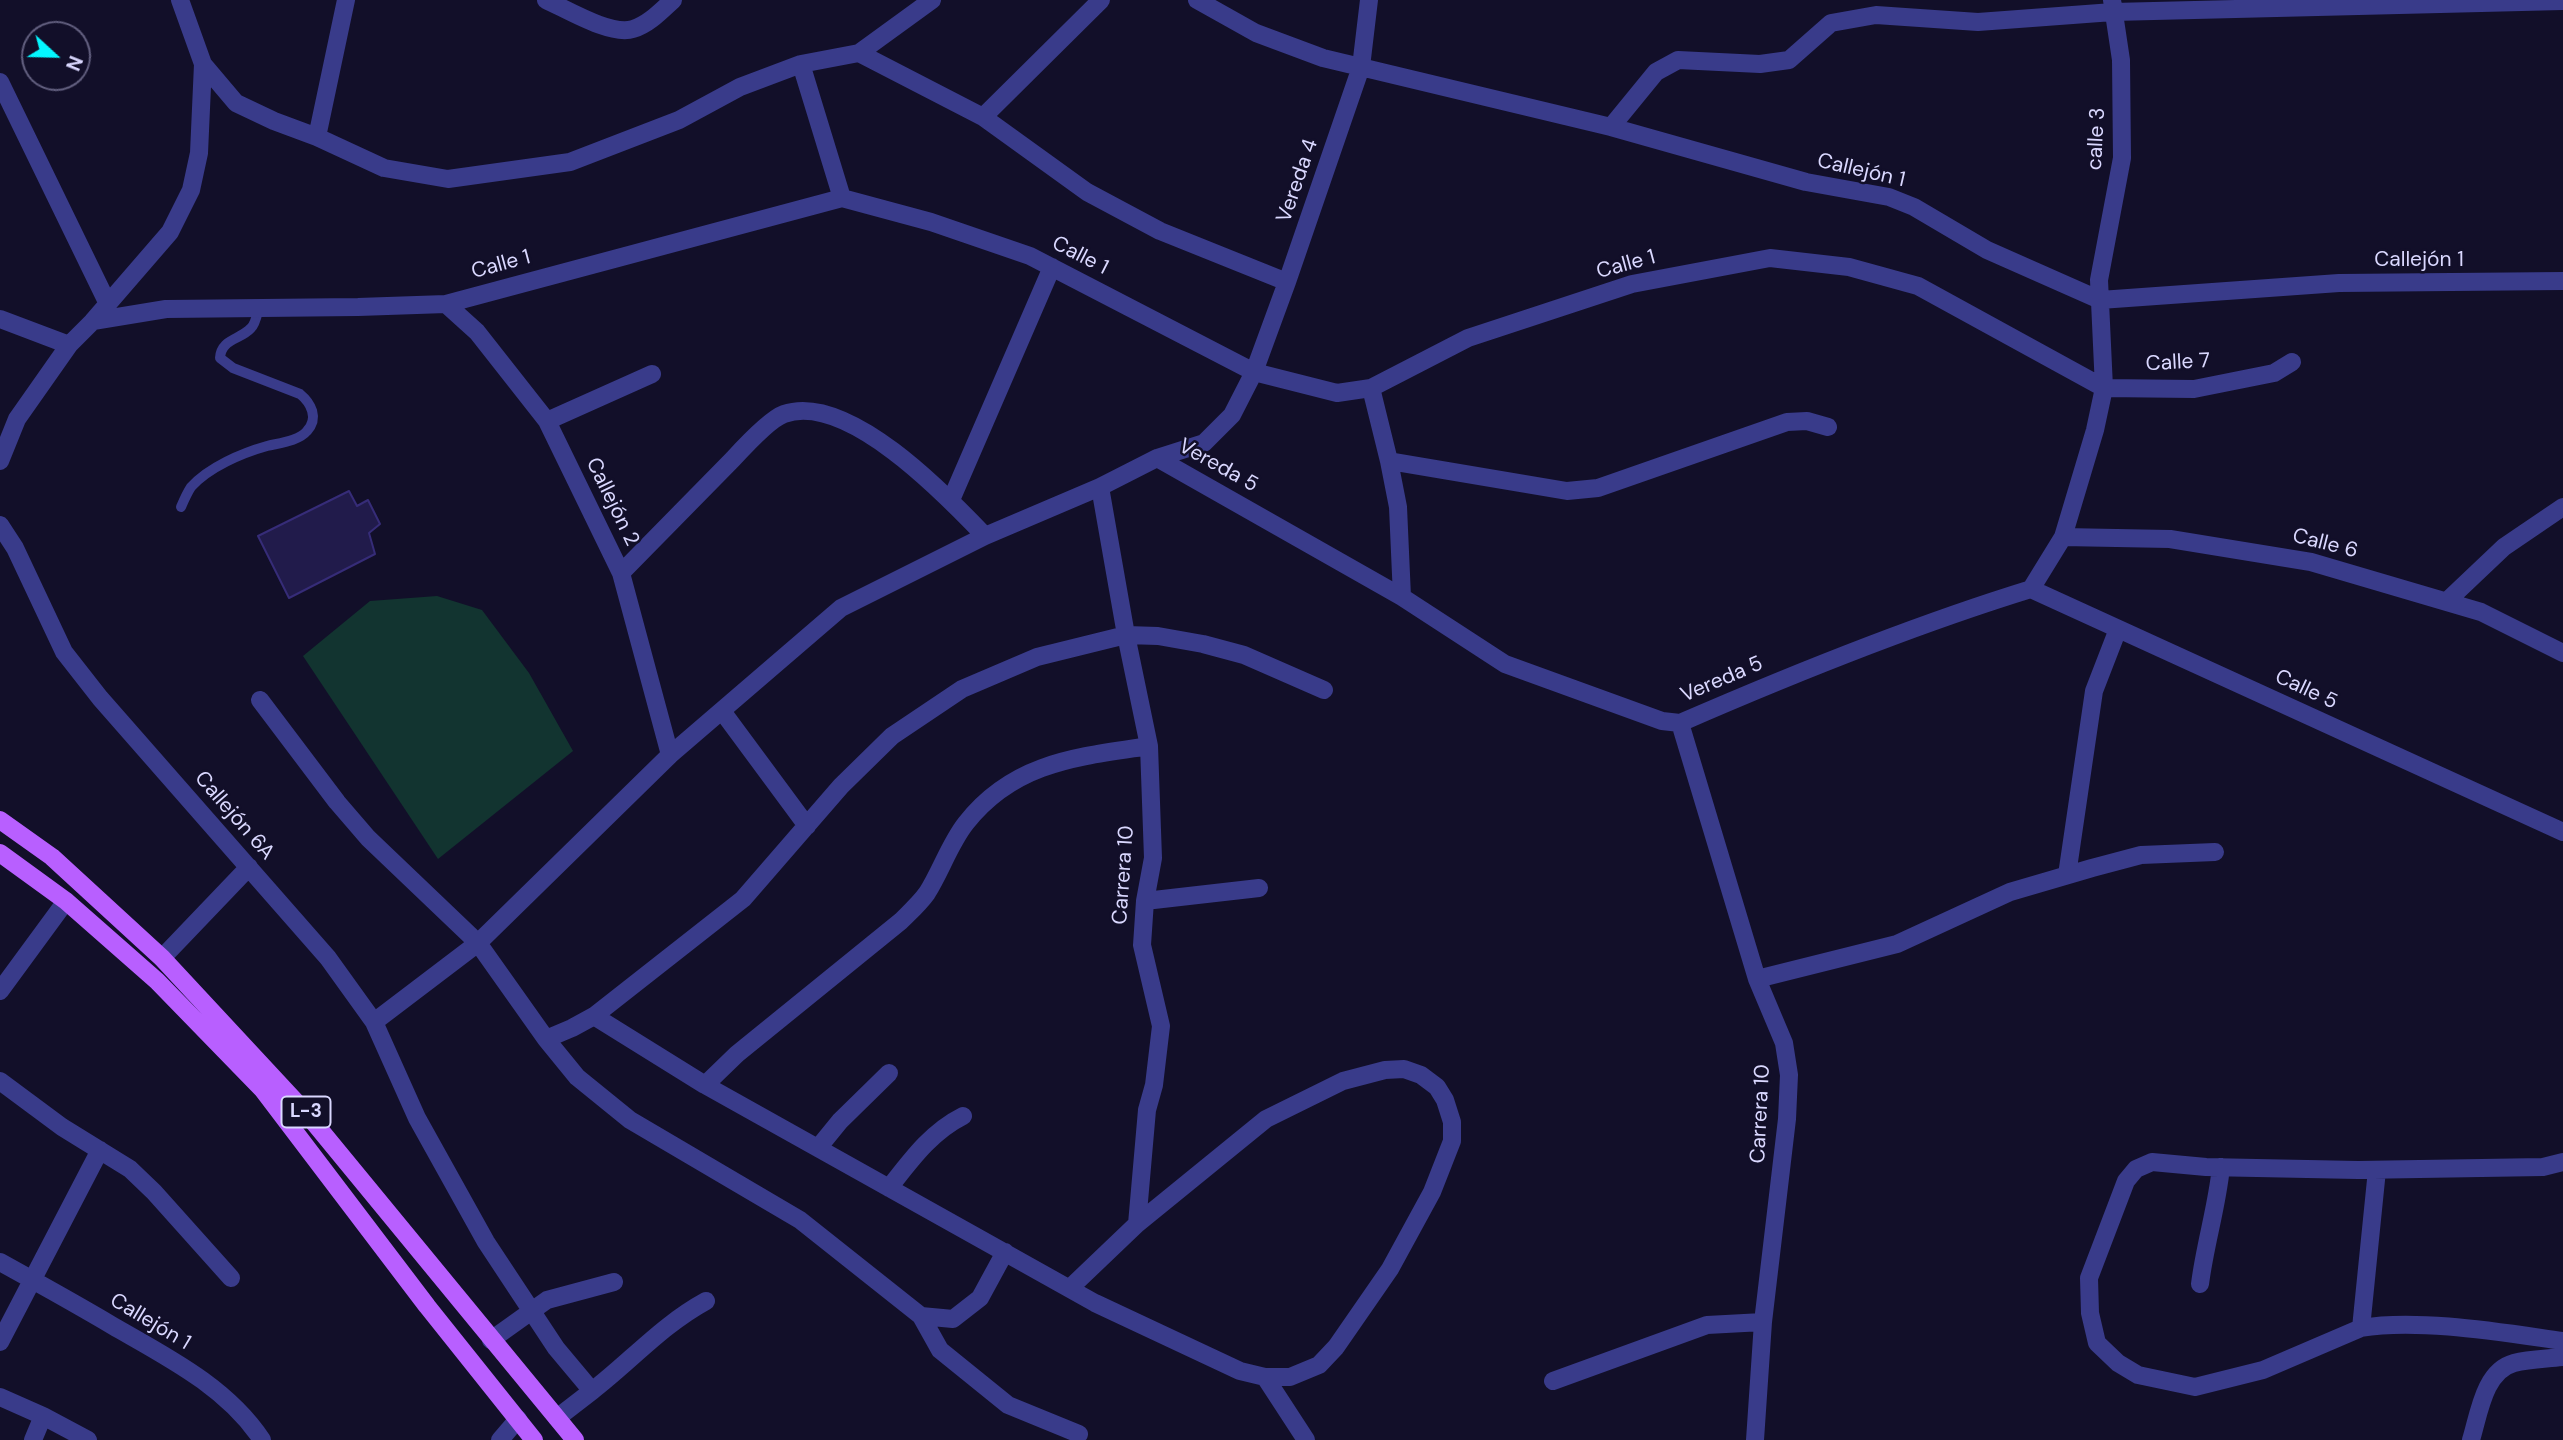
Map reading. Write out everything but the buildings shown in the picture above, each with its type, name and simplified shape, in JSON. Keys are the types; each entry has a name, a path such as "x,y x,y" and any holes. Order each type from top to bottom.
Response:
{"main road":[{"name":"L-3","path":"0,820 52,857 162,958 307,1114 575,1440"},
{"name":"L-3","path":"0,853 66,901 157,981 263,1090 427,1306 534,1440"}],"street":[{"path":"180,0 203,64 236,103 384,169 449,179 570,162 679,120 740,86 801,64 859,53 932,0"},
{"path":"317,137 346,0"},
{"path":"547,0 608,28 632,30 653,19 673,0"},
{"path":"984,117 1101,0"},
{"name":"Callejón 1","path":"1197,0 1256,33 1323,58 1611,127 1806,182 1889,197 1914,207 1986,250 2101,300 2339,283 2563,281"},
{"name":"Vereda 4","path":"478,943 670,755 841,608 985,536 1100,487 1157,458 1204,443 1232,415 1254,372 1361,67 1368,0"},
{"path":"2144,11 2166,0"},
{"path":"1611,127 1656,72 1678,60 1760,64 1789,60 1830,23 1876,15 1978,22 2113,6 2144,11 2563,1"},
{"name":"calle 3","path":"2101,300 2099,280 2122,158 2121,60 2113,6"},
{"path":"859,53 984,117 1087,192 1160,231 1287,282"},
{"path":"0,461 17,419 69,345 170,232 191,190 199,153 203,64"},
{"path":"801,64 842,198"},
{"path":"0,82 108,304"},
{"name":"Calle 1","path":"93,321 166,309 446,304 842,198 931,222 1030,256 1254,372 1337,393 1371,388 1468,338 1632,284 1770,258 1849,267 1918,286 2104,388"},
{"path":"951,500 1052,267"},
{"path":"2031,589 2063,537 2095,430 2104,388 2101,300"},
{"name":"Callejón 2","path":"446,304 477,332 547,421 621,573 670,755"},
{"path":"0,319 69,345"},
{"name":"Calle 7","path":"2104,388 2194,389 2273,373 2292,362"},
{"path":"547,421 652,374"},
{"path":"1371,388 1398,507 1402,597"},
{"path":"621,573 757,434 783,414 812,411 848,421 887,446 951,500 985,536"},
{"path":"1389,461 1567,491 1598,488 1787,422 1807,421 1828,427"},
{"name":"Vereda 5","path":"1157,458 1402,597 1505,664 1662,721 1681,723 1871,644 1963,610 2031,589"},
{"name":"Carrera 10","path":"1100,487 1149,746 1153,858 1144,901 1142,946 1161,1026 1154,1085 1147,1110 1137,1224"},
{"path":"2446,602 2504,547 2563,507"},
{"name":"Callejón 6A","path":"0,525 15,548 64,652 100,698 328,958 374,1022 417,1118 486,1242 556,1348 592,1391"},
{"name":"Calle 6","path":"2063,537 2170,539 2311,562 2480,612 2563,653"},
{"name":"Calle 5","path":"2031,589 2563,832"},
{"path":"2067,875 2094,691 2118,629"},
{"path":"547,1039 594,1016 743,899 841,786 892,736 962,689 1037,657 1126,635 1158,636 1244,655 1324,690"},
{"path":"260,700 337,802 368,838 478,943 577,1077 630,1120 800,1220 921,1316 940,1350 1008,1405 1079,1434"},
{"path":"722,711 807,826"},
{"name":"Carrera 10","path":"1681,723 1757,978 1784,1043 1789,1075 1787,1119 1763,1322 1755,1440"},
{"path":"705,1086 756,1038 901,921 925,895 965,823 999,789 1039,767 1088,755 1149,746"},
{"path":"1757,978 1897,944 2010,892 2067,875 2141,855 2216,852"},
{"path":"162,958 249,867"},
{"path":"1144,901 1259,888"},
{"path":"0,990 66,901"},
{"path":"374,1022 478,943"},
{"path":"594,1016 705,1086 1095,1303 1240,1371 1265,1377 1290,1377 1319,1365 1336,1347 1390,1269 1432,1192 1452,1141 1452,1122 1437,1087 1421,1074 1404,1069 1385,1070 1343,1081 1266,1119 1137,1224 1070,1288"},
{"path":"818,1148 840,1121 889,1073"},
{"path":"0,1081 62,1126 130,1169 231,1278"},
{"path":"889,1188 931,1138 945,1125 963,1116"},
{"path":"0,1342 100,1150"},
{"path":"2563,1162 2543,1167 2377,1170 2221,1167 2152,1162 2136,1169 2126,1181 2089,1278 2091,1313 2097,1343 2118,1363 2138,1375 2195,1387 2263,1370 2361,1328 2376,1325 2441,1327 2563,1341"},
{"path":"2200,1284 2207,1235 2217,1203 2221,1167"},
{"path":"2361,1328 2377,1170"},
{"path":"921,1316 953,1319 980,1298 1005,1252"},
{"name":"Callejón 1","path":"0,1262 170,1358 220,1392 255,1428 262,1440"},
{"path":"491,1340 531,1310 563,1294 614,1282"},
{"path":"557,1418 673,1321 706,1301"},
{"path":"1553,1381 1707,1325 1763,1322"},
{"path":"2471,1440 2491,1379 2499,1371 2512,1363 2563,1357"},
{"path":"1265,1377 1306,1440"},
{"path":"0,1397 88,1440"},
{"path":"33,1440 43,1416"},
{"path":"500,1440 518,1419"}],"lane":[{"path":"181,507 190,489 206,474 264,447 301,436 308,431 312,422 313,411 309,401 300,394 233,368 220,358 220,351 225,344 251,328 260,307"}],"green space":[{"path":"437,596 482,610 529,673 573,751 438,859 303,656 370,601"}]}
